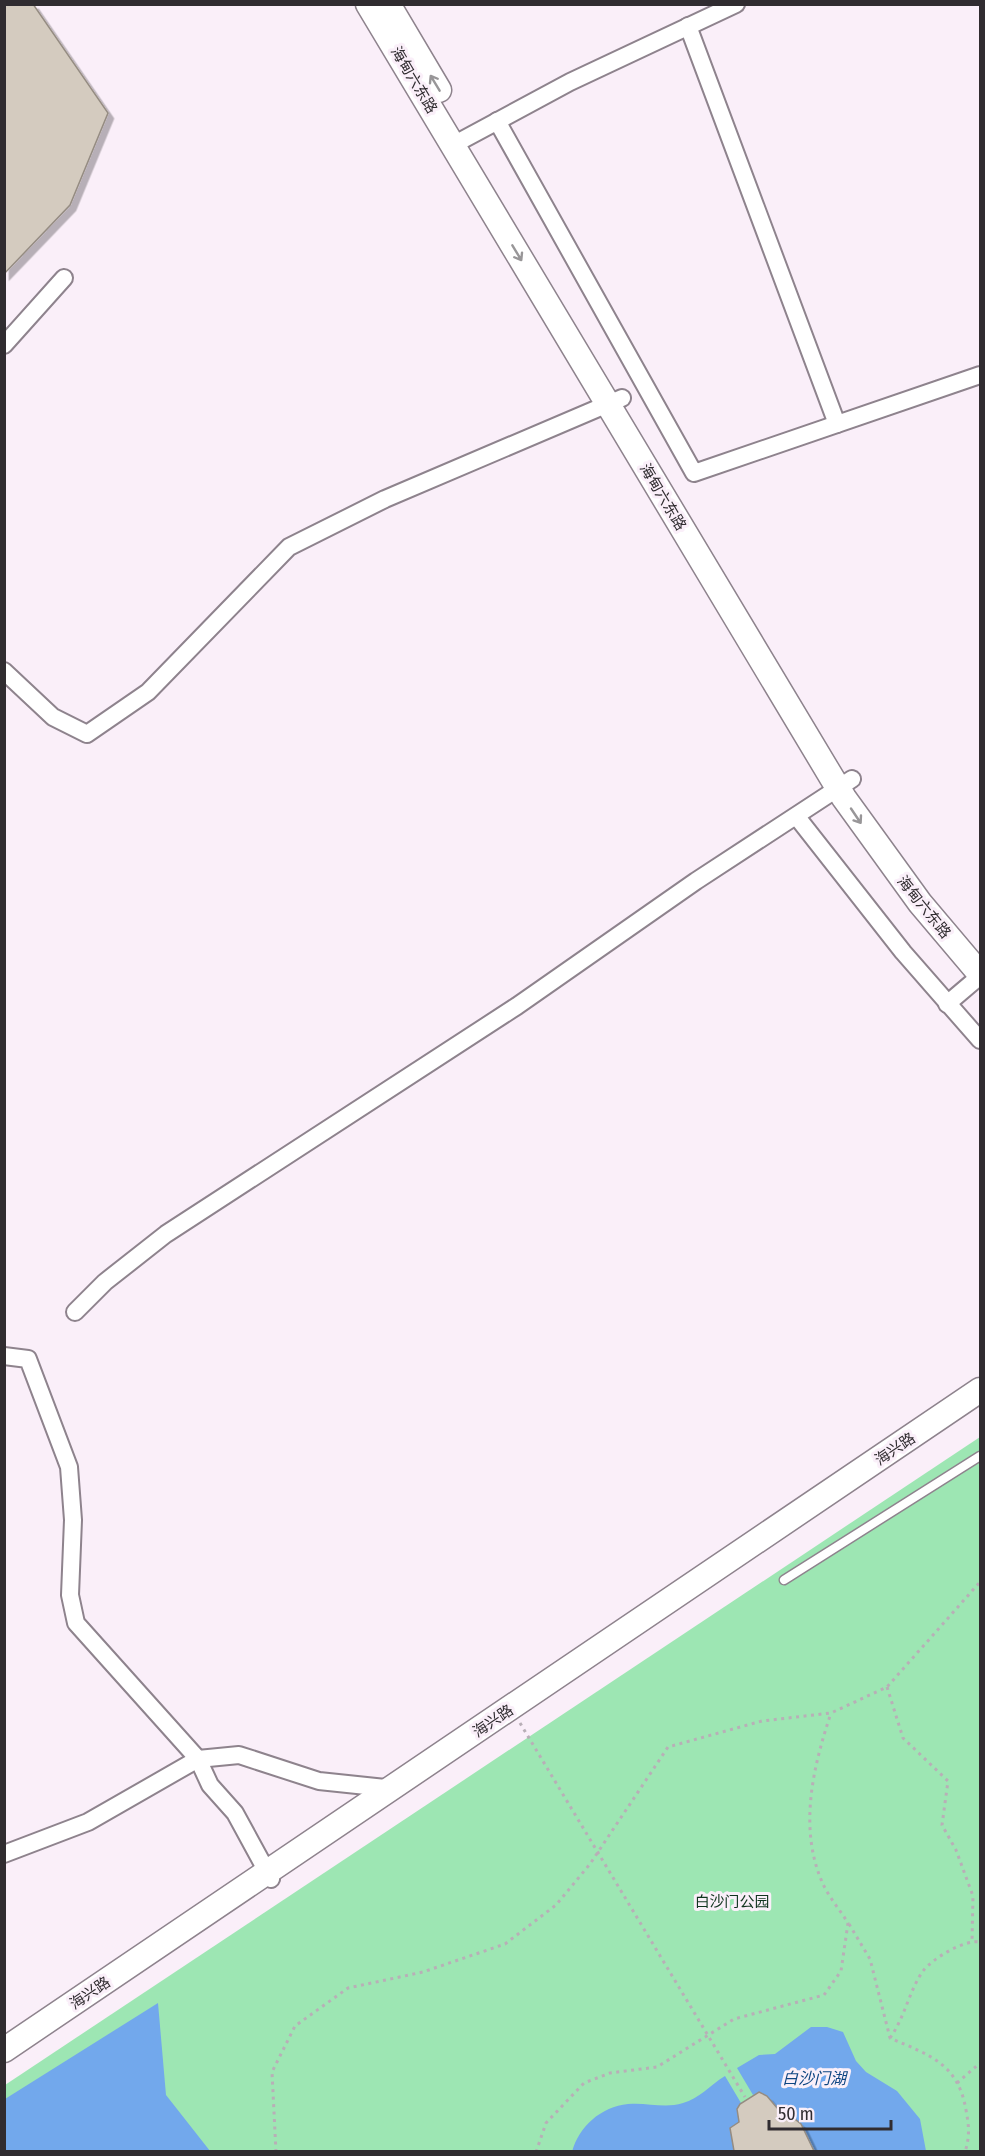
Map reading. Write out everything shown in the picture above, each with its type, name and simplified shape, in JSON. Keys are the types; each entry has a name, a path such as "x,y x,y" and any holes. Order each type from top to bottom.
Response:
{"street":[{"name":"海甸六东路","path":"368,4 460,141"},
{"name":"海甸六东路","path":"388,4 460,141 845,784 883,854 981,975"},
{"path":"460,141 570,82 736,4"},
{"path":"688,26 837,424"},
{"path":"497,121 694,473 981,375"},
{"path":"4,345 64,278"},
{"path":"4,671 53,717 87,734 148,692 289,547 385,499 615,401"},
{"name":"海甸六东路","path":"845,784 981,949"},
{"path":"75,1312 105,1282 166,1234 517,1006 696,880 845,784"},
{"path":"797,817 903,952 981,1040"},
{"path":"947,1004 981,975"},
{"path":"4,1356 28,1359 69,1467 73,1520 70,1595 76,1623 198,1759 210,1785 235,1813 270,1876"},
{"name":"海兴路","path":"4,2050 400,1790 981,1390"},
{"name":"海兴路","path":"400,1790 516,1717 981,1405"},
{"path":"4,1854 88,1822 198,1759 239,1755 319,1781 400,1790"},
{"name":"海兴路","path":"4,2061 270,1876"}],"lane":[{"path":"784,1580 981,1456"}],"path":[{"path":"276,2151 272,2072 295,2026 348,1988 423,1972 506,1944 556,1905 598,1851 668,1747 762,1721 831,1713 887,1687 981,1582"},
{"path":"887,1687 903,1738 948,1781 942,1825 956,1850 973,1896 972,1941"},
{"path":"831,1713 816,1761 810,1815 812,1845 823,1884 870,1959 890,2038"},
{"path":"516,1717 745,2097"},
{"path":"536,2151 546,2123 584,2083 610,2073 657,2067 734,2019 824,1995 841,1971 848,1923"},
{"path":"890,2038 900,2024 924,1970 951,1950 972,1941 981,1942"},
{"path":"890,2038 932,2056 953,2073 964,2101 970,2137 965,2151"},
{"path":"957,2083 981,2063"}],"green space":[{"name":"白沙门公园","path":"980,1437 980,2151 5,2152 5,2085"}],"water":[{"path":"158,2003 166,2095 210,2151 5,2151 5,2099"},
{"name":"白沙门湖","path":"811,2027 827,2027 843,2032 856,2061 866,2072 897,2091 920,2119 926,2151 813,2151 800,2124 786,2112 777,2108 767,2096 759,2092 753,2095 737,2068 759,2055 775,2054"},
{"name":"白沙门湖","path":"725,2076 741,2103 737,2109 741,2119 735,2151 572,2152 580,2134 592,2119 609,2109 628,2104 676,2105 689,2101"}],"building":[{"path":"4,4 33,4 108,113 70,205 4,274"},
{"path":"759,2092 767,2096 777,2108 801,2124 814,2151 734,2151 730,2128 739,2122 737,2109 740,2104"}]}
